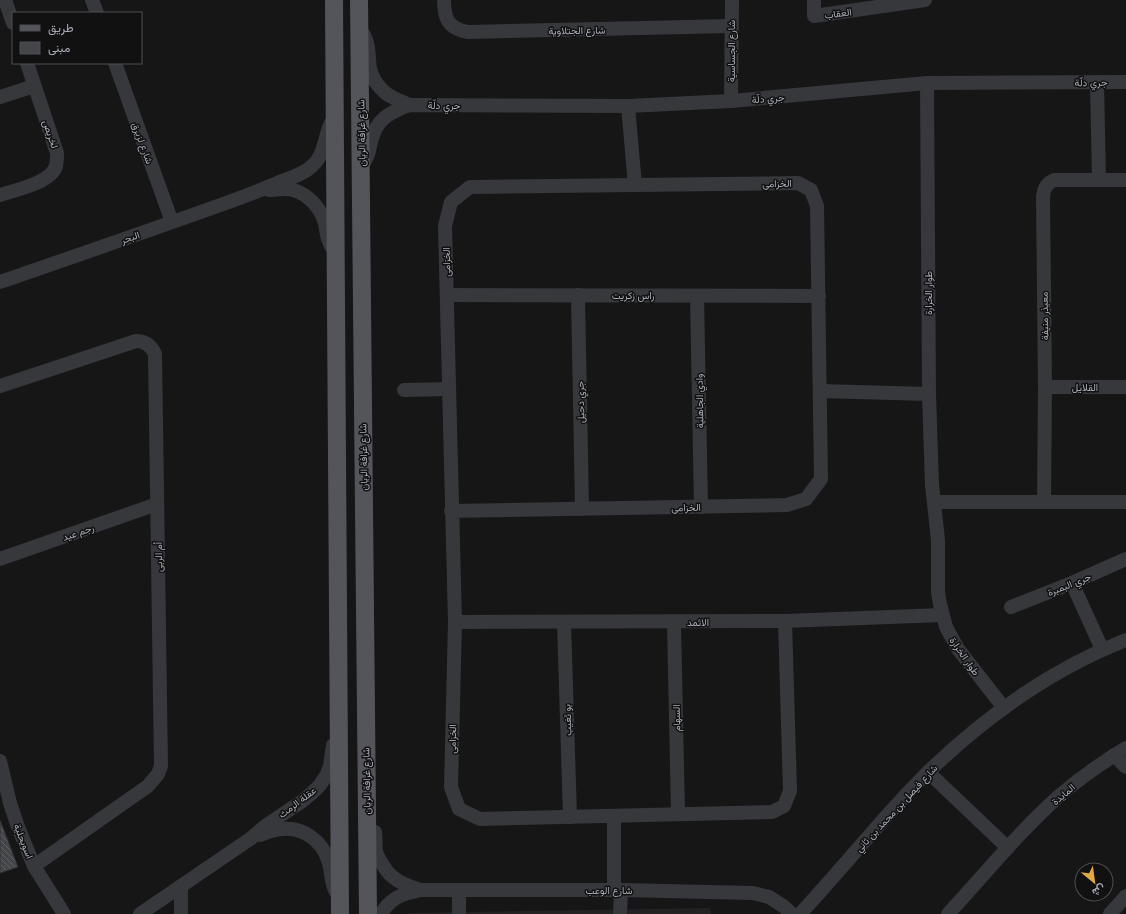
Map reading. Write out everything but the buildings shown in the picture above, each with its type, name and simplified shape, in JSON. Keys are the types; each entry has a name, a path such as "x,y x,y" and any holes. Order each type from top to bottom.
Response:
{"main road":[{"path":"334,0 340,906"},
{"name":"شارع غرافة الريان","path":"359,0 368,914"}],"street":[{"path":"5,0 12,20"},
{"path":"92,0 97,12"},
{"name":"شارع الجتلاوية","path":"444,0 445,13 449,23 457,29 468,32 731,26"},
{"name":"شارع الجساسية","path":"731,101 732,0"},
{"name":"العقاب","path":"814,0 814,16 925,0"},
{"name":"جري دلّة","path":"360,29 366,41 370,55 370,69 376,81 386,93 409,105 628,106 731,101 927,83 1126,82"},
{"name":"لخريص","path":"0,195 37,184 56,168 57,153 27,64"},
{"name":"شارع لزيرق","path":"115,64 172,222"},
{"path":"1098,82 1099,180"},
{"name":"طوار الخرارة","path":"927,83 929,394 932,485 938,540 938,592 942,615 946,627 958,649 1004,708"},
{"path":"0,97 34,86"},
{"name":"جري دلّة","path":"361,166 366,160 373,134 379,122 390,114 409,105"},
{"path":"628,106 635,185"},
{"name":"البحر","path":"0,282 259,191 299,174 314,165 319,158 324,149 327,132 334,117"},
{"name":"معيذر منيفة","path":"1044,502 1044,189 1047,183 1054,180 1126,180"},
{"name":"الخزامى","path":"451,511 787,505 806,499 821,479 817,206 811,190 798,183 470,187 452,202 446,226 451,511 455,622 451,787 459,809 480,819 772,812 784,806 790,791 785,621"},
{"name":"البحر","path":"259,191 286,189 294,191 312,200 322,216 328,240 336,254"},
{"name":"راس زكريت","path":"447,295 818,296"},
{"name":"جري دحيل","path":"578,295 582,509"},
{"name":"وادي الجاهلية","path":"697,296 701,507"},
{"name":"أم الربى","path":"0,386 129,342 142,341 148,344 155,354 161,766 158,774 148,786 34,866"},
{"name":"القلايل","path":"1044,387 1126,387"},
{"path":"404,390 449,389"},
{"path":"820,391 929,394"},
{"path":"934,502 1126,502"},
{"name":"رجم عيد","path":"0,559 157,504"},
{"name":"جري البمبرة","path":"1011,607 1072,583 1126,559"},
{"path":"1072,583 1102,649"},
{"name":"الاثمد","path":"455,622 785,621 942,615"},
{"name":"بو ثغيب","path":"564,622 570,817"},
{"name":"السهام","path":"674,622 678,814"},
{"name":"شارع فيصل بن محمد بن ثاني","path":"800,914 899,802 928,772 967,737 1004,708 1053,676 1102,649 1126,640"},
{"name":"عقلة الرمث","path":"140,914 250,839 268,824 301,802 320,785 330,766 332,746 339,734"},
{"name":"المايدة","path":"948,914 1008,848 1060,796 1086,775 1126,748"},
{"path":"1114,755 1126,767"},
{"name":"اسويحلية","path":"0,762 10,803 34,866 64,914"},
{"path":"928,772 1008,848"},
{"name":"شارع الوعب","path":"367,816 374,830 376,850 386,871 403,884 421,890"},
{"path":"614,816 620,914"},
{"name":"عقلة الرمث","path":"250,839 285,828 295,829 312,837 318,842 327,856 334,890 340,906"},
{"path":"181,886 181,914"},
{"name":"شارع الوعب","path":"381,914 388,904 395,898 405,893 421,890 618,890 753,893 769,897 792,914"},
{"path":"459,890 459,914"},
{"path":"1110,914 1126,896"}],"shaded area":[{"path":"710,908 711,914 408,914 408,913"}]}
